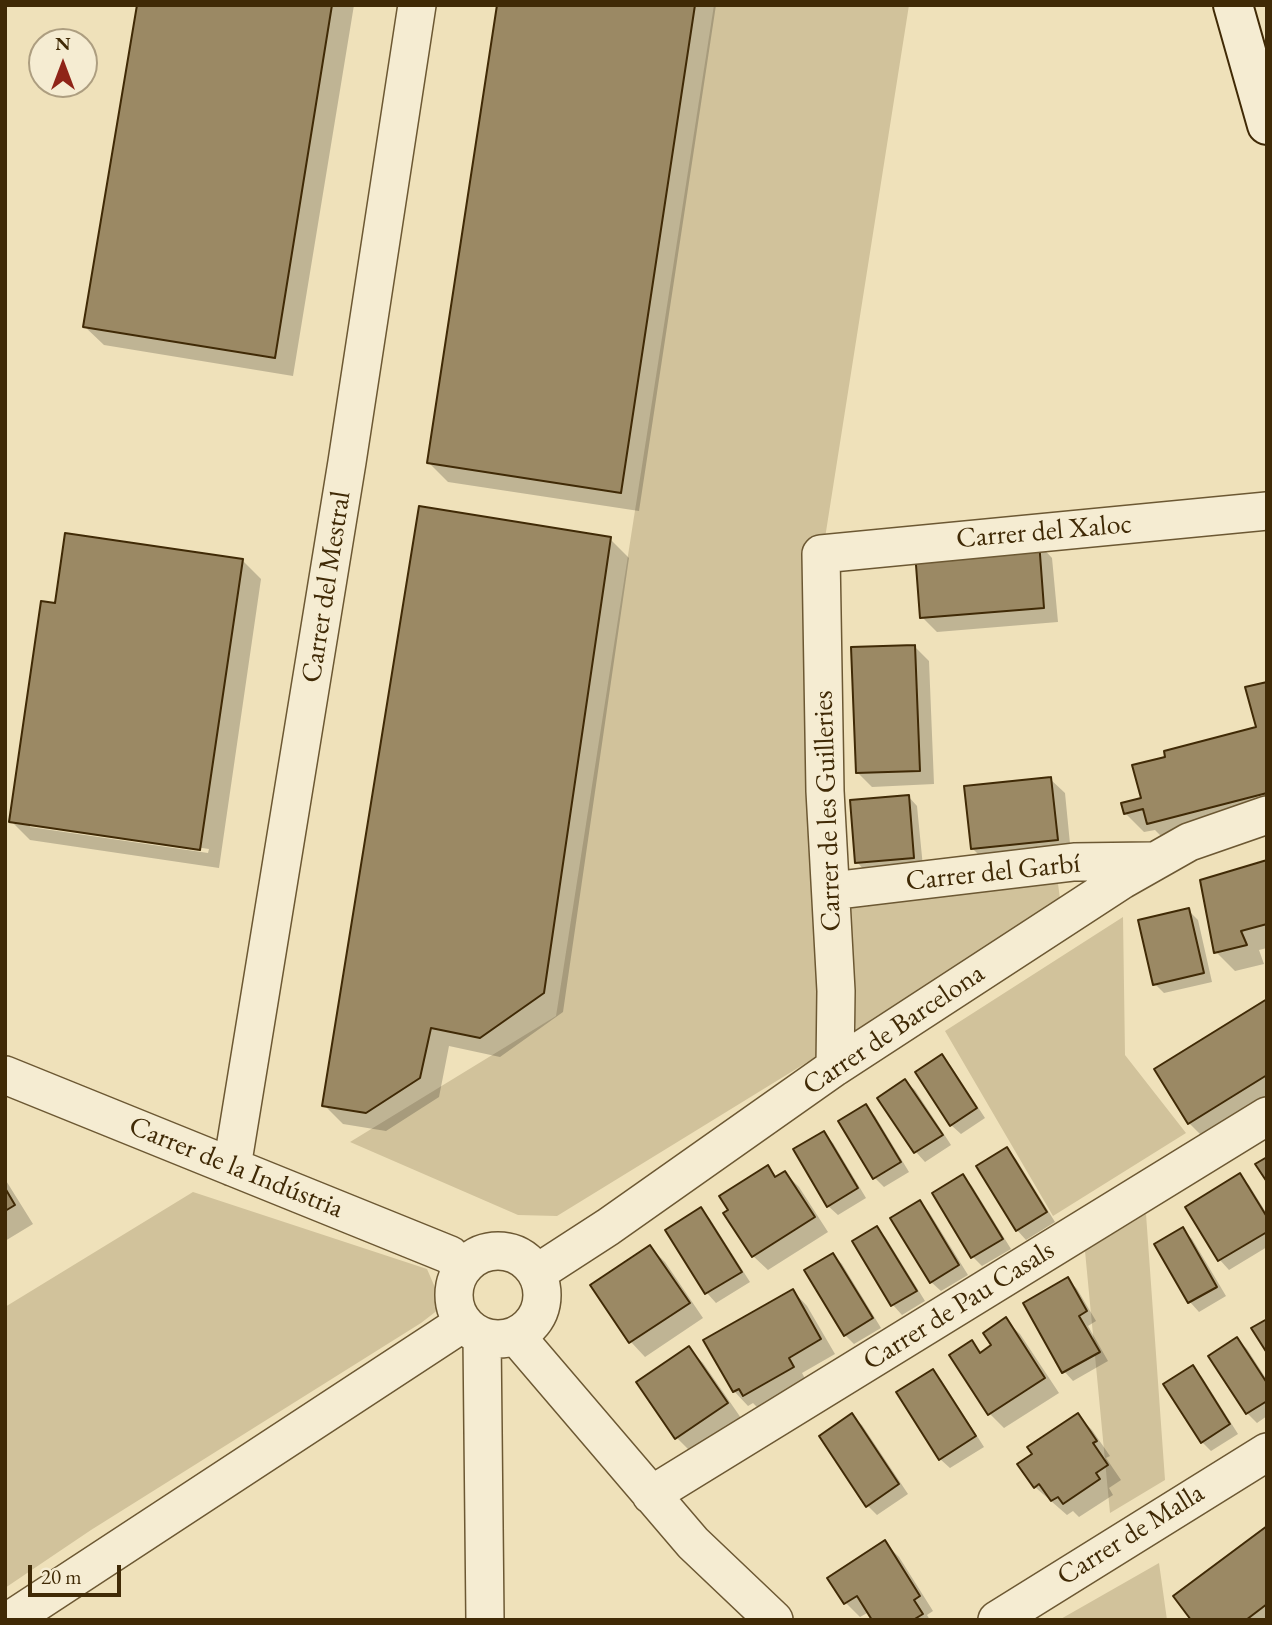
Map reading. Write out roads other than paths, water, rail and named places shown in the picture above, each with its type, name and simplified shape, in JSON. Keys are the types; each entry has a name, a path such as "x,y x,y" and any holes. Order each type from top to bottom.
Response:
{"street":[{"name":"Carrer del Mestral","path":"232,1167 347,463 417,5"},
{"path":"1233,5 1267,125"},
{"name":"Carrer del Xaloc","path":"821,554 1267,511"},
{"name":"Carrer de les Guilleries","path":"821,554 825,791 836,991 835,1068"},
{"name":"Carrer de Barcelona","path":"537,1273 608,1227 835,1068 1069,913 1189,842 1267,816"},
{"name":"Carrer del Garbí","path":"831,891 1074,862 1156,861"},
{"name":"Carrer de la Indústria","path":"5,1075 450,1255 461,1269"},
{"name":"Carrer de Pau Casals","path":"651,1495 1267,1116"},
{"path":"10,1620 60,1605 487,1332 535,1320 541,1305 542,1289 537,1273 523,1258 506,1251 496,1251 476,1256 461,1269 453,1290 453,1302 487,1332 651,1495 693,1543 774,1620"},
{"path":"485,1620 487,1332"},
{"name":"Carrer de Malla","path":"997,1620 1267,1452"}]}
